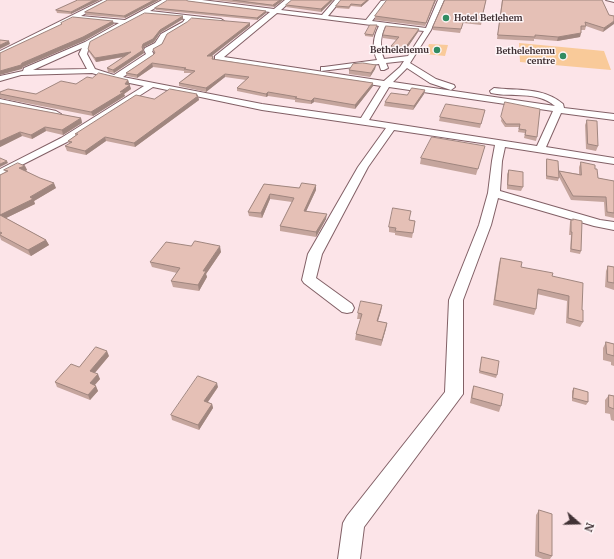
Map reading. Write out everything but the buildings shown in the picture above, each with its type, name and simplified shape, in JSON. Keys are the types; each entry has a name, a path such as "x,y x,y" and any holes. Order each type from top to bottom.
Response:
{"street":[{"path":"0,54 107,0"},
{"path":"0,79 21,73 87,43 166,0"},
{"path":"188,0 233,3 428,30"},
{"path":"289,0 256,24 218,58 558,110 614,117"},
{"path":"324,16 338,0"},
{"path":"368,22 373,17 381,3 386,0"},
{"path":"356,121 364,121 386,84 408,61 428,30 441,0"},
{"path":"609,0 614,0"},
{"path":"144,12 231,22"},
{"path":"73,17 126,22"},
{"path":"115,78 150,55 148,50 158,44 163,35 185,23 190,17"},
{"path":"383,24 379,32 377,51 385,70 396,75"},
{"path":"87,43 83,54 92,71"},
{"path":"291,68 326,69 382,61 408,61 443,86 466,87"},
{"path":"21,73 92,71 115,78 262,108 614,160"},
{"path":"0,173 64,140 152,85"},
{"path":"489,91 504,93 535,93 555,100 560,106 540,149"},
{"path":"0,102 66,116"},
{"path":"80,118 94,121"},
{"path":"347,308 309,280 315,254 363,167 392,126"},
{"path":"349,559 354,523 454,394 456,300 485,224 494,193 497,161 501,143"},
{"path":"494,193 598,223 614,226"}],"shaded area":[{"name":"Bethelehemu centre","path":"519,43 604,51 611,70 520,62"},
{"name":"Bethelehemu","path":"429,44 448,45 445,56 425,54"}],"place":[{"name":"Hotel Betlehem","path":"446,18"},
{"name":"Bethelehemu","path":"437,50"},
{"name":"Bethelehemu centre","path":"563,56"}]}
